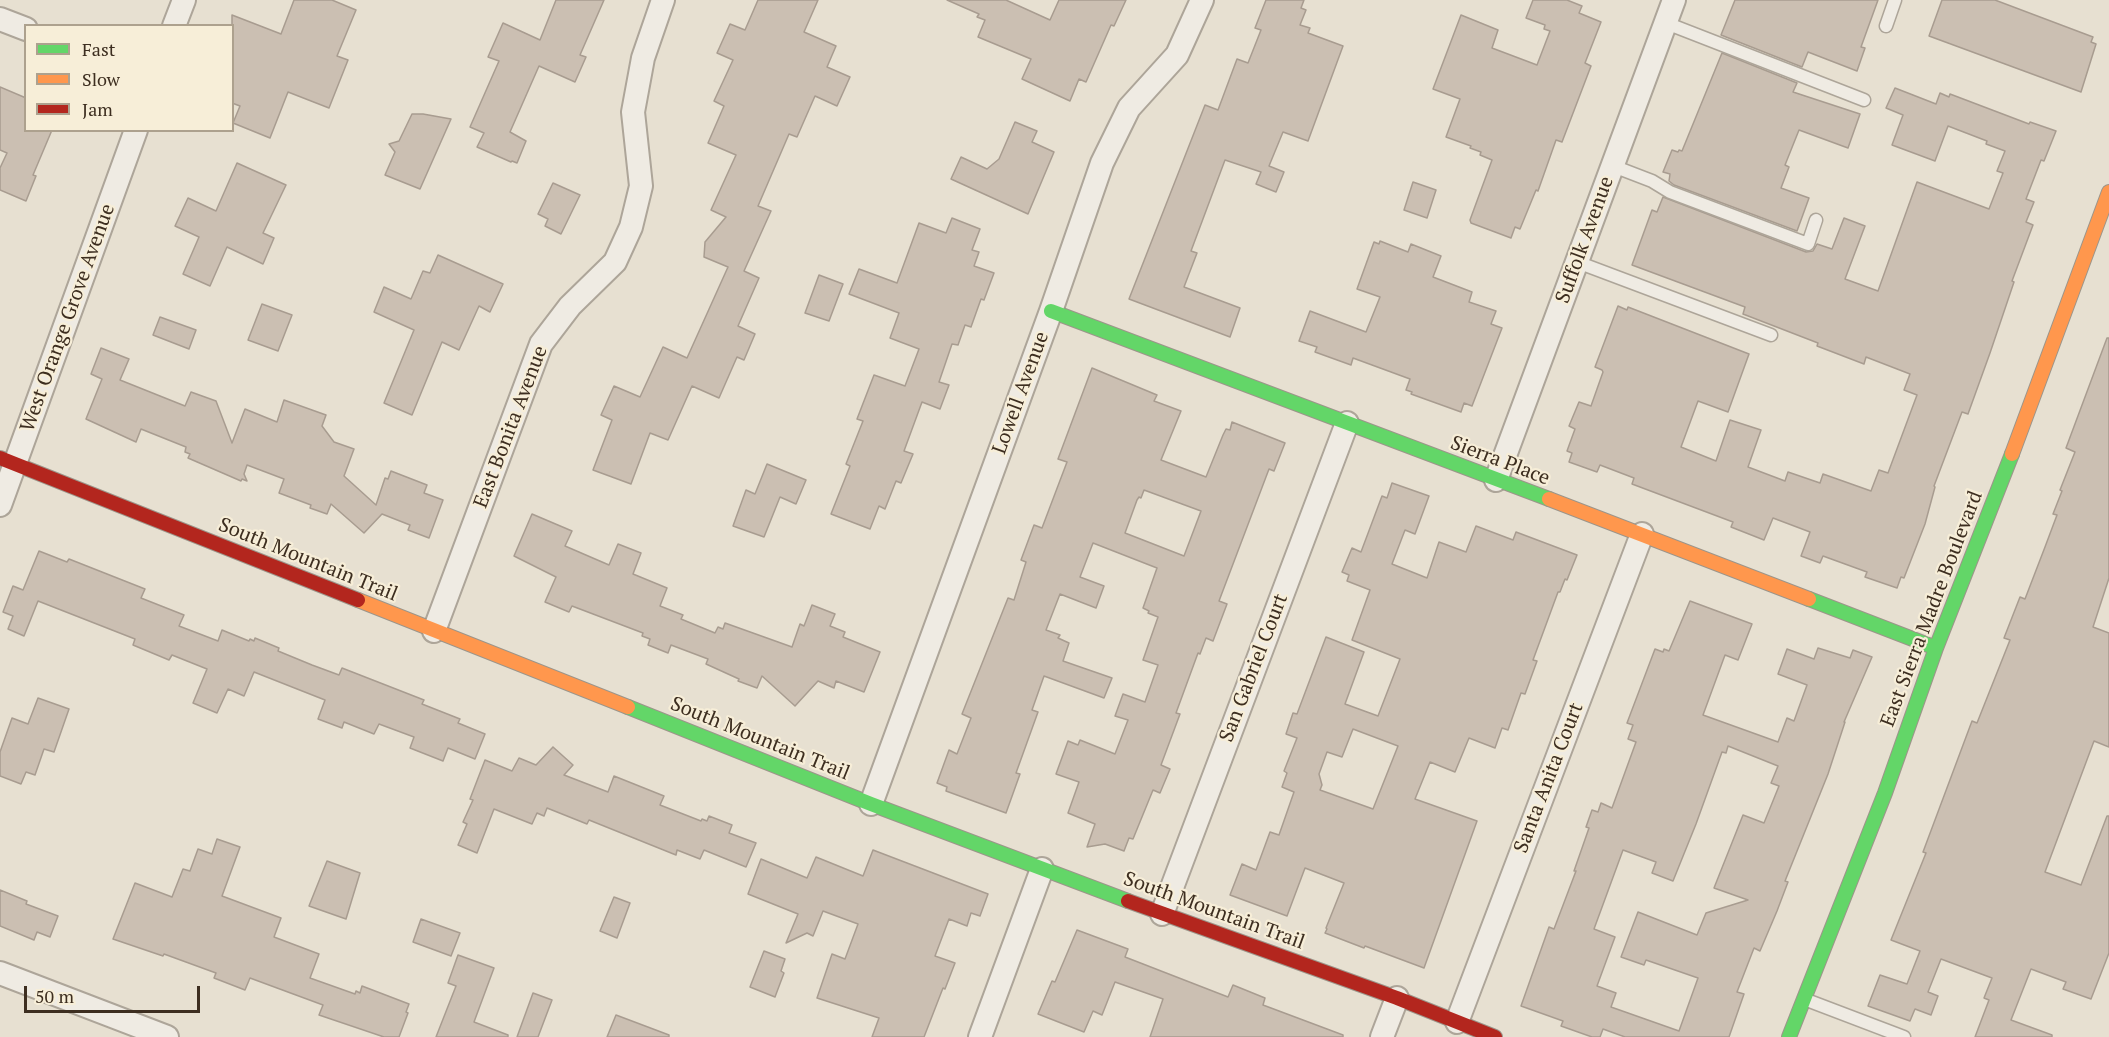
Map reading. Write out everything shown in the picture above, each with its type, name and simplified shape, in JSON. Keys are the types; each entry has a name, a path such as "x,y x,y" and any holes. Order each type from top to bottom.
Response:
{"street":[{"path":"175,24 184,0"},
{"name":"East Bonita Avenue","path":"434,631 541,344 570,306 615,262 631,226 641,186 633,112 643,57 663,0"},
{"name":"Lowell Avenue","path":"871,804 1051,311 1102,163 1129,108 1177,55 1202,0"},
{"name":"Suffolk Avenue","path":"1496,480 1674,0"},
{"path":"0,19 24,28"},
{"name":"West Orange Grove Avenue","path":"0,505 8,461 135,132"},
{"name":"East Sierra Madre Boulevard","path":"1789,1037 1885,793 1936,648 1990,512 2109,192"},
{"name":"Sierra Place","path":"1051,311 1642,534 1936,648"},
{"name":"San Gabriel Court","path":"1162,914 1347,423"},
{"name":"South Mountain Trail","path":"8,461 871,804 1162,914 1396,998 1495,1037"},
{"name":"Santa Anita Court","path":"1456,1022 1642,534"},
{"path":"980,1037 1042,869"},
{"path":"0,973 167,1037"},
{"path":"1382,1037 1396,998"}],"lane":[{"path":"1886,26 1895,0"},
{"path":"1666,23 1864,100"},
{"path":"1613,166 1652,181 1670,192 1808,244 1816,220"},
{"path":"1577,262 1772,335"},
{"path":"1803,999 1904,1037"}],"building":[{"path":"294,0 332,0 356,10 337,56 348,60 329,108 288,92 270,138 234,123 240,106 234,104 232,15 281,34"},
{"path":"556,0 604,0 580,55 586,57 575,82 539,66 510,132 526,141 517,163 511,162 477,147 484,133 470,127 499,61 488,57 503,23 540,40"},
{"path":"758,0 818,0 804,32 836,46 827,67 850,77 837,106 815,96 797,137 789,134 758,206 771,211 744,271 759,278 738,326 755,334 744,360 737,357 719,398 692,386 668,440 650,433 631,484 593,470 612,420 601,415 614,386 640,397 663,347 687,358 728,267 704,257 705,242 726,217 711,210 736,155 708,143 724,106 714,101 733,60 717,53 730,24 745,30"},
{"path":"947,0 1006,0 1050,20 1059,0 1126,0 1114,26 1111,25 1086,82 1079,79 1070,101 1022,79 1031,59 978,37 985,20 977,17 979,14"},
{"path":"1266,0 1304,0 1301,8 1306,10 1300,25 1310,28 1308,33 1343,46 1308,141 1283,132 1269,166 1284,172 1276,192 1256,184 1261,172 1225,160 1191,251 1197,253 1184,287 1240,308 1230,337 1129,299 1205,105 1218,110 1237,59 1248,63 1261,30 1255,28"},
{"path":"1533,0 1567,0 1582,6 1579,13 1601,22 1585,63 1591,66 1562,142 1556,140 1538,191 1536,190 1520,229 1515,227 1511,238 1471,223 1470,220 1492,160 1480,155 1481,152 1470,148 1471,146 1446,137 1460,99 1433,89 1461,15 1498,30 1492,48 1537,65 1550,31 1544,29 1545,25 1526,18"},
{"path":"1735,0 1878,0 1861,47 1865,48 1857,71 1808,52 1802,67 1721,35"},
{"path":"1942,0 1995,0 2093,37 2091,42 2096,44 2081,92 1929,36"},
{"path":"1722,53 1797,83 1793,92 1860,114 1848,148 1799,130 1785,165 1789,167 1781,188 1809,198 1797,231 1674,185 1669,181 1670,174 1663,172 1672,150 1682,151"},
{"path":"0,87 24,97 24,132 51,132 33,175 36,176 26,201 0,190 0,168 7,153 0,150"},
{"path":"1895,88 1936,104 1940,93 1949,97 1950,94 2029,124 2030,122 2056,131 2044,161 2041,160 2026,199 2034,202 2026,222 2033,225 2012,281 2014,282 1990,353 1968,414 1962,412 1934,486 1925,524 1904,578 1901,577 1897,588 1865,577 1867,572 1823,556 1820,563 1801,556 1810,532 1773,518 1764,540 1731,527 1733,522 1632,484 1634,478 1600,465 1597,472 1569,462 1572,453 1567,451 1575,429 1569,426 1579,402 1591,406 1603,372 1595,367 1618,306 1627,310 1628,307 1749,354 1728,412 1698,401 1681,447 1716,461 1730,420 1761,430 1748,467 1785,481 1788,472 1820,483 1823,474 1871,491 1879,470 1888,473 1917,395 1904,390 1910,374 1866,357 1864,364 1817,346 1818,343 1743,314 1745,307 1632,265 1652,210 1657,212 1663,197 1806,252 1813,251 1817,244 1832,249 1844,218 1865,226 1845,279 1878,291 1917,182 1989,209 2003,173 1997,171 2005,151 1986,144 1987,141 1948,126 1935,161 1892,145 1903,115 1886,108"},
{"path":"412,114 451,119 420,189 385,175 395,152 389,144 399,141"},
{"path":"1015,122 1037,131 1032,142 1054,152 1028,214 951,179 961,157 987,169 999,159"},
{"path":"237,163 286,185 263,233 274,238 263,264 227,247 210,286 183,274 199,237 175,226 188,198 216,211"},
{"path":"1413,182 1436,190 1427,218 1404,210"},
{"path":"553,183 580,195 561,234 545,226 548,219 538,214"},
{"path":"952,218 980,229 972,250 979,252 974,266 994,273 971,327 965,325 958,345 952,344 939,382 949,385 940,409 922,402 904,451 913,454 901,483 896,481 885,509 879,506 870,529 831,514 850,466 846,464 863,421 857,419 874,375 905,386 919,349 890,338 899,313 849,294 859,269 897,283 919,223 946,233"},
{"path":"1380,241 1408,252 1411,244 1441,256 1433,277 1472,292 1469,302 1496,311 1491,324 1502,328 1472,406 1464,403 1461,412 1411,394 1412,392 1406,390 1410,379 1353,358 1351,365 1315,352 1317,347 1299,341 1310,311 1366,332 1380,297 1357,289 1374,242 1379,244"},
{"path":"438,255 503,284 490,312 479,306 459,350 442,342 412,415 384,403 414,330 374,312 384,287 411,299 423,271 430,273"},
{"path":"819,275 843,284 829,321 805,313"},
{"path":"262,304 292,315 278,351 248,340"},
{"path":"160,317 196,330 189,349 153,335"},
{"path":"2107,338 2109,338 2109,578 2093,627 2109,633 2109,747 2094,741 2045,872 2081,885 2107,816 2109,816 2109,953 2091,999 2063,989 2066,982 2031,969 2011,1020 2052,1035 2052,1037 1975,1037 1989,1000 1984,998 1992,978 1941,959 1928,992 1938,996 1931,1015 1915,1009 1910,1021 1868,1006 1880,975 1907,984 1920,951 1891,940 1926,853 1923,852 1972,721 1977,723 2010,640 2004,638 2020,597 2025,599 2057,515 2053,514 2075,452 2066,448"},
{"path":"101,348 129,359 120,380 185,406 191,392 216,401 232,443 245,409 277,422 284,400 326,415 322,426 334,442 354,449 344,476 376,505 385,478 388,479 391,471 427,485 424,493 443,500 429,538 408,530 410,525 382,514 364,533 331,504 327,514 310,508 311,505 279,493 284,479 247,465 244,474 247,481 242,479 241,481 188,458 190,454 185,452 186,447 141,429 136,442 86,419 102,379 91,374"},
{"path":"1092,368 1157,395 1154,401 1181,411 1161,460 1206,477 1223,435 1226,429 1230,430 1232,422 1285,443 1274,471 1269,469 1219,601 1227,604 1213,641 1206,638 1200,654 1198,653 1176,713 1180,714 1161,765 1170,769 1160,793 1153,790 1133,839 1129,838 1124,851 1105,844 1087,847 1095,824 1068,813 1079,782 1056,774 1068,741 1078,745 1080,740 1115,754 1128,720 1115,716 1123,694 1145,702 1158,665 1143,660 1158,617 1143,608 1157,568 1093,543 1080,577 1104,586 1096,608 1060,594 1046,630 1060,635 1058,638 1069,643 1063,661 1112,678 1104,698 1044,676 1032,710 1038,712 1016,773 1020,774 1006,813 946,791 947,787 937,783 949,750 957,754 971,718 962,714 1008,598 1014,600 1026,562 1021,560 1034,525 1042,528 1067,462 1058,459","holes":["1144,490 1201,511 1184,556 1125,533 1137,500 1141,498"]},
{"path":"767,464 806,480 796,504 780,497 764,537 733,526 746,490 755,494"},
{"path":"1392,483 1429,496 1415,534 1405,530 1392,564 1427,578 1439,542 1466,552 1476,526 1513,540 1516,532 1577,555 1567,580 1565,579 1558,592 1533,660 1537,661 1525,694 1521,693 1508,730 1502,728 1495,748 1469,738 1455,772 1430,762 1415,799 1477,821 1424,968 1325,933 1344,883 1305,868 1287,916 1230,895 1242,864 1256,870 1270,832 1279,835 1294,792 1282,787 1287,773 1284,771 1297,738 1286,734 1293,713 1297,714 1326,637 1364,652 1345,704 1378,716 1400,659 1352,640 1370,590 1347,581 1349,575 1342,572 1352,548 1361,552 1382,496 1387,498","holes":["1353,729 1398,746 1373,809 1320,790 1322,785 1319,774 1327,752 1342,757"]},
{"path":"532,514 572,531 565,546 609,565 618,544 641,553 633,574 667,588 660,606 683,615 681,619 715,633 718,627 723,629 725,623 792,647 800,624 804,626 812,605 835,614 830,626 845,632 843,637 880,652 864,692 836,681 834,688 818,681 795,706 762,676 757,688 706,664 708,659 671,645 668,653 648,645 650,639 642,636 643,633 572,606 569,612 545,602 556,577 514,556"},
{"path":"39,551 67,562 69,559 145,589 141,598 184,615 179,626 218,641 222,630 249,641 250,639 254,641 255,638 279,648 278,651 339,675 342,668 424,700 422,704 460,719 458,723 485,734 475,759 448,748 443,761 410,748 414,737 379,724 374,734 344,722 342,728 318,719 325,700 254,672 244,696 228,689 217,713 193,703 207,669 172,655 169,660 133,645 135,639 38,601 24,636 8,629 13,616 3,612 13,586 23,590"},
{"path":"1690,601 1752,624 1738,660 1725,655 1703,715 1778,742 1787,718 1794,721 1807,685 1778,674 1787,649 1814,659 1818,648 1850,658 1853,650 1872,657 1844,722 1828,774 1785,881 1788,882 1777,911 1760,951 1754,948 1737,992 1744,994 1729,1037 1625,1037 1603,1029 1600,1037 1592,1037 1561,1026 1563,1021 1521,1006 1549,927 1554,929 1576,871 1574,871 1589,828 1586,827 1592,810 1598,812 1601,803 1612,808 1636,742 1628,739 1633,725 1627,723 1655,649 1663,652 1664,649 1669,651","holes":["1728,746 1778,766 1771,783 1779,786 1764,823 1743,815 1714,888 1748,900 1706,913 1697,935 1638,912 1621,957 1644,965 1646,960 1698,978 1679,1031 1611,1007 1616,993 1597,986 1615,937 1594,929 1623,850 1656,862 1652,873 1673,881 1722,752 1726,753"]},
{"path":"38,698 69,709 54,752 44,749 35,775 26,772 21,784 0,776 0,752 12,718 28,724"},
{"path":"553,747 573,765 564,775 608,792 614,776 664,796 660,805 701,821 702,819 707,821 709,816 732,825 729,833 756,843 746,867 704,850 700,859 677,850 676,855 589,820 587,824 547,808 544,816 537,813 532,824 494,809 477,853 458,845 467,824 463,822 473,800 470,799 485,760 512,771 519,758 536,765"},
{"path":"217,839 240,847 222,896 281,918 274,937 319,954 310,978 355,994 356,991 360,993 362,986 409,1004 399,1037 384,1037 319,1015 323,1005 250,978 245,990 214,978 216,973 113,939 135,883 172,897 183,869 190,871 198,849 212,854"},
{"path":"873,850 988,894 980,916 971,913 967,926 949,919 935,956 955,963 924,1037 872,1037 879,1018 817,998 832,954 845,959 858,924 823,911 813,936 807,933 786,943 798,914 748,894 761,859 807,878 816,857 863,876"},
{"path":"327,861 360,873 346,919 309,906"},
{"path":"0,890 27,901 26,904 58,916 50,937 37,932 34,940 0,926"},
{"path":"614,897 630,903 617,938 600,931"},
{"path":"421,919 460,933 451,956 413,942"},
{"path":"1077,930 1128,949 1125,957 1228,997 1233,985 1265,998 1263,1005 1343,1035 1343,1037 1150,1037 1163,999 1115,982 1102,1015 1093,1011 1084,1032 1038,1014 1052,981 1055,982"},
{"path":"764,951 785,959 781,971 784,973 775,997 750,987"},
{"path":"458,955 494,968 474,1022 508,1035 508,1037 436,1037 456,986 448,983"},
{"path":"533,993 552,1000 538,1037 517,1037"},
{"path":"616,1015 669,1035 669,1037 607,1037"}],"traffic: fast":[{"path":"1051,311 1549,499"},
{"path":"1789,1037 1885,793 1936,648 2012,454"},
{"path":"1809,599 1936,648"},
{"path":"628,707 871,804 1128,901"}],"traffic: slow":[{"path":"2012,454 2109,192"},
{"path":"1549,499 1809,599"},
{"path":"358,600 628,707"}],"traffic: jam":[{"path":"0,458 358,600"},
{"path":"1128,901 1397,998 1495,1037"}]}
